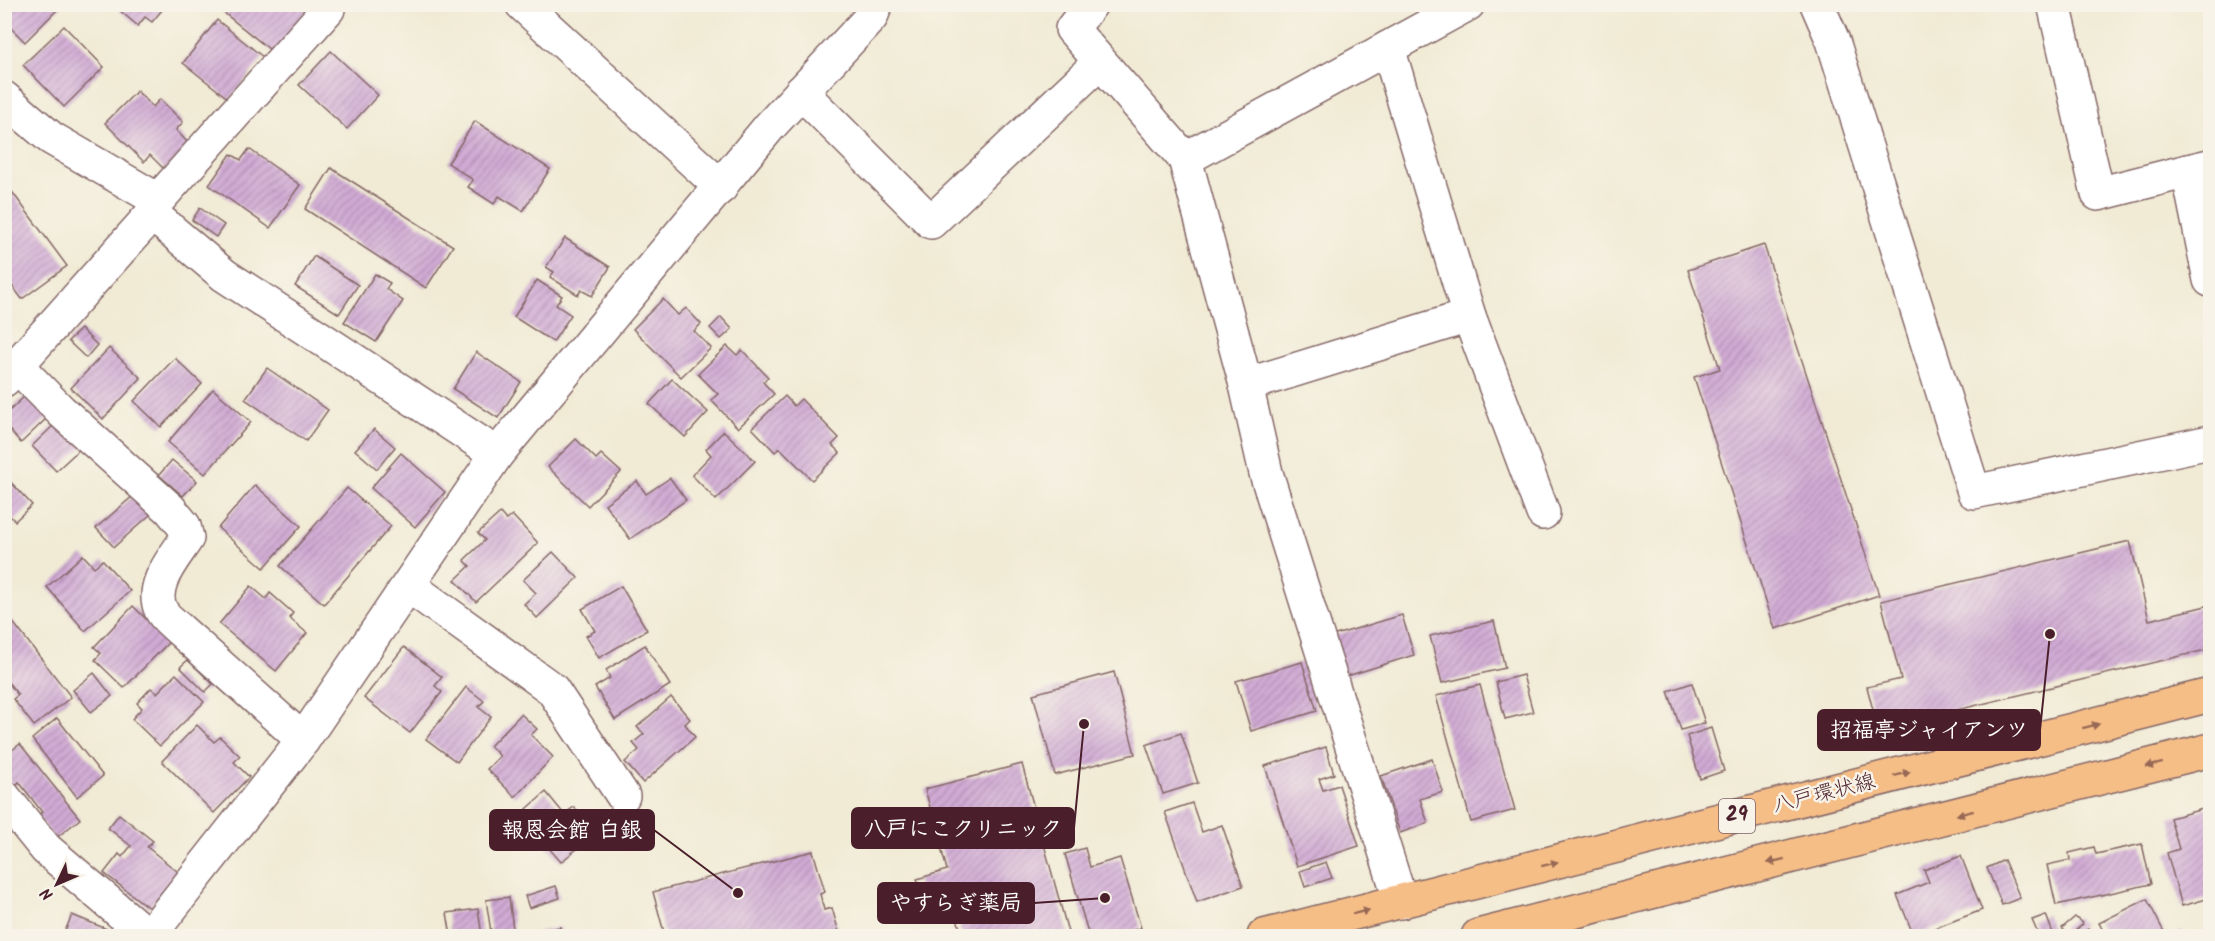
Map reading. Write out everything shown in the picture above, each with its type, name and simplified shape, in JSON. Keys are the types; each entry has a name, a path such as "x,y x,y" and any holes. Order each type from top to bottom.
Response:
{"main road":[{"name":"八戸環状線","path":"1264,936 2211,695"},
{"path":"1478,936 1535,930 2211,750"}],"street":[{"path":"522,4 721,187"},
{"path":"4,797 46,849 149,936 303,740 497,454 770,126 871,17 876,4"},
{"path":"1091,4 1072,29 1185,159 1246,385 1266,473 1401,902"},
{"path":"1185,159 1467,4"},
{"path":"1817,4 1833,41 1974,492 2211,442"},
{"path":"2054,4 2098,194 2199,168 2211,280"},
{"path":"303,740 180,630 161,610 157,592 164,574 187,538 184,526 170,509 61,411 11,373 328,9"},
{"path":"1388,48 1469,316 1543,513"},
{"path":"801,92 931,222 1100,62"},
{"path":"4,98 51,138 155,207 224,275 497,454"},
{"path":"1246,385 1469,316"},
{"path":"409,586 552,689 623,796"}],"building":[{"path":"5,4 63,4 25,42 4,21"},
{"path":"112,4 167,4 152,22 145,17 138,26"},
{"path":"213,4 304,4 309,9 274,53"},
{"path":"217,20 263,57 230,100 183,63"},
{"path":"64,26 104,67 64,107 23,65"},
{"path":"331,51 378,95 347,129 299,85"},
{"path":"137,91 153,107 160,99 183,122 176,130 190,145 165,170 150,155 144,162 105,123"},
{"path":"475,121 550,169 523,211 499,196 494,204 468,187 473,180 448,163"},
{"path":"249,149 300,185 270,228 209,185 231,154 241,160"},
{"path":"331,168 453,246 426,288 305,209"},
{"path":"4,181 67,266 22,299 4,275"},
{"path":"200,208 224,225 216,237 192,220"},
{"path":"565,238 610,267 592,296 581,290 578,295 550,277 554,272 546,267"},
{"path":"1764,245 1879,595 1775,629 1694,377 1720,369 1688,270"},
{"path":"314,256 358,285 339,314 295,286"},
{"path":"375,274 390,283 386,289 403,301 376,342 344,322"},
{"path":"537,280 562,296 556,305 571,315 553,342 514,317"},
{"path":"663,299 678,315 686,308 701,324 694,331 711,348 681,377 633,329"},
{"path":"721,317 732,329 721,339 710,328"},
{"path":"81,329 97,345 86,358 68,341"},
{"path":"727,346 737,355 742,350 768,377 763,382 774,394 738,428 711,400 718,394 698,374"},
{"path":"109,348 141,378 103,419 71,388"},
{"path":"476,352 521,382 498,418 453,389"},
{"path":"175,358 202,384 161,427 134,401"},
{"path":"267,368 328,410 306,441 245,399"},
{"path":"672,379 708,412 685,437 649,404"},
{"path":"213,389 251,422 205,474 168,442"},
{"path":"28,393 50,415 21,443 5,425 5,415"},
{"path":"785,396 794,406 801,399 839,438 832,445 840,453 812,480 780,448 775,452 752,428"},
{"path":"59,420 83,446 56,471 32,446"},
{"path":"374,429 395,447 377,469 355,450"},
{"path":"724,431 755,461 716,500 692,475 711,455 706,449"},
{"path":"576,439 596,459 601,454 621,472 588,506 548,467"},
{"path":"401,453 445,492 415,527 371,488"},
{"path":"172,460 197,481 183,496 159,475"},
{"path":"7,478 32,505 15,521 9,515 4,519 4,481"},
{"path":"670,478 686,500 630,539 605,504 637,481 646,494"},
{"path":"255,485 301,526 264,568 218,528"},
{"path":"347,488 391,526 324,604 280,566"},
{"path":"134,495 152,513 114,547 96,528"},
{"path":"500,513 506,520 512,515 538,543 476,602 455,580 470,566 464,560 485,540 478,533"},
{"path":"2130,541 2149,620 2210,605 2210,649 1878,729 1867,687 1901,679 1881,601"},
{"path":"553,552 578,578 537,618 524,604 536,593 523,580"},
{"path":"83,555 94,567 103,560 130,591 85,631 47,587"},
{"path":"251,586 266,599 270,593 293,613 289,618 307,633 276,671 219,624"},
{"path":"621,586 647,630 599,658 586,636 595,631 582,609"},
{"path":"133,606 169,642 124,688 95,660 101,653 94,647"},
{"path":"1402,615 1414,655 1344,677 1332,636"},
{"path":"12,621 71,697 34,726 13,699 18,695 4,677 4,627"},
{"path":"1494,621 1505,668 1442,683 1430,636"},
{"path":"645,645 670,685 615,720 595,687 610,678 606,670"},
{"path":"404,647 442,677 435,686 442,692 410,733 364,698"},
{"path":"188,660 213,684 205,692 180,667"},
{"path":"1302,662 1317,711 1251,731 1236,681"},
{"path":"1114,672 1135,754 1055,775 1033,694"},
{"path":"94,673 112,696 91,712 73,690"},
{"path":"176,674 204,702 160,746 132,719 142,708 137,703 151,688 157,693"},
{"path":"1523,675 1533,712 1505,719 1496,682"},
{"path":"1692,683 1705,723 1681,730 1668,691"},
{"path":"1480,685 1515,810 1471,822 1436,696"},
{"path":"466,687 484,701 478,707 491,717 457,762 426,739"},
{"path":"671,697 690,719 685,724 695,737 643,783 625,762 639,750 633,743 644,734 637,727"},
{"path":"521,714 537,729 531,735 553,757 515,797 487,769 500,756 490,746"},
{"path":"57,718 103,776 77,797 32,739"},
{"path":"197,725 214,742 220,737 240,756 234,762 249,777 214,813 162,761"},
{"path":"1711,728 1724,771 1700,779 1687,736"},
{"path":"1181,733 1198,783 1163,794 1146,745"},
{"path":"20,744 80,819 55,839 37,816 42,812 19,782 14,787 4,774 4,756"},
{"path":"1326,747 1334,774 1319,779 1323,790 1339,785 1359,846 1297,866 1265,766"},
{"path":"1432,759 1443,792 1420,799 1428,823 1400,833 1381,776"},
{"path":"1022,764 1068,932 1052,936 962,936 953,903 926,910 917,879 947,870 925,789"},
{"path":"546,792 564,814 574,807 596,833 561,862 520,815"},
{"path":"1192,803 1202,832 1222,825 1243,886 1197,902 1165,812"},
{"path":"2210,807 2210,898 2182,906 2167,853 2179,849 2170,818"},
{"path":"119,814 153,841 147,847 178,872 149,908 104,873 119,854 122,857 131,846 108,828"},
{"path":"2142,844 2151,884 2056,905 2047,865 2070,860 2069,853 2094,847 2096,854"},
{"path":"1085,848 1090,867 1120,858 1141,928 1112,936 1089,936 1065,854"},
{"path":"813,851 825,892 820,894 824,910 832,908 840,936 665,936 653,892"},
{"path":"1961,856 1982,910 1914,936 1897,895 1929,882 1924,870"},
{"path":"2004,860 2020,898 2002,905 1987,868"},
{"path":"1326,862 1332,878 1305,887 1300,871"},
{"path":"556,886 560,898 529,908 525,896"},
{"path":"509,897 513,929 491,932 486,900"},
{"path":"2147,899 2166,936 2106,936 2099,923"},
{"path":"478,909 482,936 451,936 447,913"},
{"path":"72,915 124,936 63,936"},
{"path":"2046,915 2054,936 2039,936 2032,920"},
{"path":"2075,917 2083,924 2069,936 2062,928"},
{"path":"560,927 562,936 523,936"},
{"path":"2088,929 2093,936 2076,936"},
{"path":"2182,931 2186,936 2171,936"},
{"path":"316,933 317,936 299,936 299,935"}],"place":[{"name":"招福亭ジャイアンツ","path":"2050,634"},
{"name":"八戸にこクリニック","path":"1084,724"},
{"name":"報恩会館 白銀","path":"738,893"},
{"name":"やすらぎ薬局","path":"1105,898"}]}
